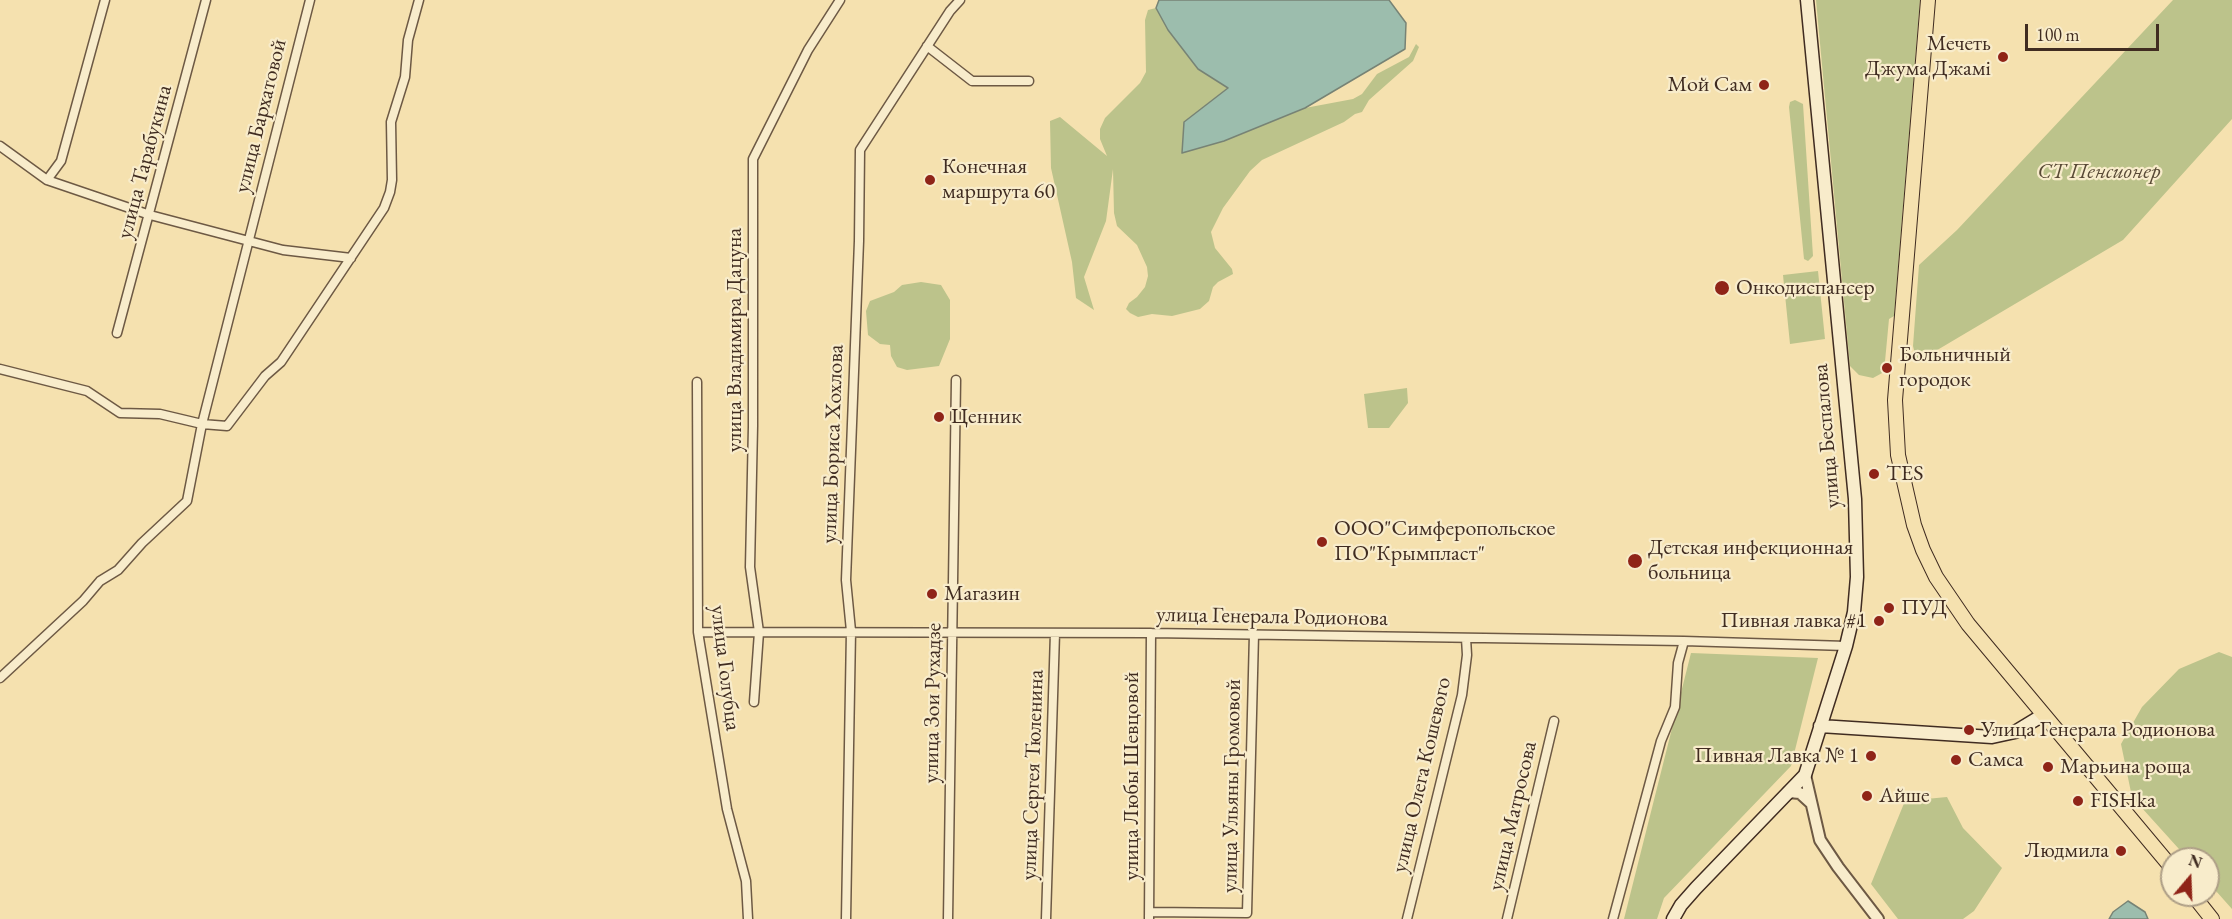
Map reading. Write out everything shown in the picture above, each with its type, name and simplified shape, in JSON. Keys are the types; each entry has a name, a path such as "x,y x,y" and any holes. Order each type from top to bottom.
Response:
{"main road":[{"name":"улица Беспалова","path":"1673,919 1681,905 1696,888 1805,775 1846,646 1854,612 1857,578 1855,499 1807,0"},
{"path":"1928,0 1895,400 1898,455 1914,525 1936,577 1968,624 2160,854"},
{"path":"1820,726 1992,737 2015,732 2043,715"},
{"path":"2202,907 2212,919"}],"street":[{"path":"47,180 61,161 105,0"},
{"name":"улица Тарабукина","path":"117,333 206,0"},
{"name":"улица Бархатовой","path":"0,678 62,622 100,581 117,570 187,501 202,424 310,0"},
{"path":"0,369 87,391 120,413 160,414 202,424 227,426 265,376 281,362 384,208 392,180 391,122 405,77 408,40 419,0"},
{"name":"улица Владимира Дацуна","path":"754,702 759,632 750,567 753,426 753,159 808,50 840,0"},
{"name":"улица Бориса Хохлова","path":"846,919 851,631 846,580 859,252 860,150 950,11 960,0"},
{"path":"927,46 972,81 1029,81"},
{"path":"0,146 47,180 150,215 284,249 351,258"},
{"name":"улица Зои Рухадзе","path":"948,919 956,380"},
{"name":"улица Голубца","path":"697,382 698,632 727,809 746,881 748,919"},
{"name":"улица Генерала Родионова","path":"698,632 1254,634 1846,646"},
{"name":"улица Сергея Тюленина","path":"1046,919 1055,633"},
{"name":"улица Любы Шевцовой","path":"1150,916 1151,633"},
{"name":"улица Ульяны Громовой","path":"1150,916 1247,913 1254,634"},
{"name":"улица Олега Кошевого","path":"1407,919 1462,695 1467,655 1466,638"},
{"path":"1613,919 1660,741 1675,707 1678,663 1684,641"},
{"name":"улица Матросова","path":"1507,919 1554,721"},
{"path":"1805,775 1820,840 1878,919"},
{"path":"1788,792 1800,793 1811,803"}],"green space":[{"path":"1816,0 1920,0 1894,316 1889,319 1884,372 1873,378 1859,375 1850,366"},
{"name":"СТ Пенсионер","path":"2173,0 2232,0 2232,119 2123,240 1917,362 1913,346 1919,265 1957,230"},
{"path":"1156,8 1168,30 1198,69 1228,88 1184,122 1182,153 1224,141 1305,108 1353,99 1362,94 1377,74 1409,57 1416,44 1419,47 1413,61 1369,100 1362,112 1262,160 1250,171 1223,208 1211,232 1215,248 1232,269 1233,274 1213,287 1209,301 1200,309 1172,316 1152,314 1138,317 1126,309 1145,287 1148,276 1147,267 1137,245 1117,226 1114,213 1113,169 1106,221 1084,277 1094,310 1076,298 1072,262 1051,168 1050,121 1060,117 1107,156 1100,139 1100,129 1105,118 1140,83 1146,72 1145,20 1148,10"},
{"path":"1795,100 1803,104 1813,256 1808,261 1804,259 1789,107 1790,102"},
{"path":"1818,271 1825,339 1790,344 1783,275"},
{"path":"921,282 941,285 950,300 950,339 939,366 907,370 897,367 891,356 890,345 880,344 868,335 866,311 870,301 894,292 902,285"},
{"path":"1407,388 1408,403 1389,428 1368,428 1364,394"},
{"path":"2219,652 2232,657 2232,909 2220,896 2220,847 2177,847 2132,797 2121,744 2142,707 2179,669"},
{"path":"1691,653 1818,658 1791,766 1664,898 1657,919 1624,919"},
{"path":"1947,797 1963,828 2002,868 1974,911 1963,919 1898,919 1871,884 1905,801"}],"shaded area":[{"path":"1159,0 1389,0 1406,23 1405,49 1305,108 1224,141 1182,153 1184,122 1228,88 1198,69 1168,30 1156,8"},
{"path":"2128,901 2145,912 2148,919 2109,919 2113,912"}],"place":[{"name":"Мечеть Джума Джамі","path":"2003,57"},
{"name":"Мой Сам","path":"1764,85"},
{"name":"Конечная маршрута 60","path":"930,180"},
{"name":"Онкодиспансер","path":"1722,288"},
{"name":"Больничный городок","path":"1887,368"},
{"name":"Ценник","path":"939,417"},
{"name":"TES","path":"1874,474"},
{"name":"ООО\"Симферопольское ПО\"Крымпласт\"","path":"1322,542"},
{"name":"Детская инфекционная больница","path":"1635,561"},
{"name":"Магазин","path":"932,594"},
{"name":"ПУД","path":"1889,608"},
{"name":"Пивная лавка #1","path":"1879,621"},
{"name":"Улица Генерала Родионова","path":"1969,730"},
{"name":"Пивная Лавка № 1","path":"1871,756"},
{"name":"Самса","path":"1956,760"},
{"name":"Марьина роща","path":"2048,767"},
{"name":"Айше","path":"1867,796"},
{"name":"FISHka","path":"2078,801"},
{"name":"Людмила","path":"2121,851"}]}
